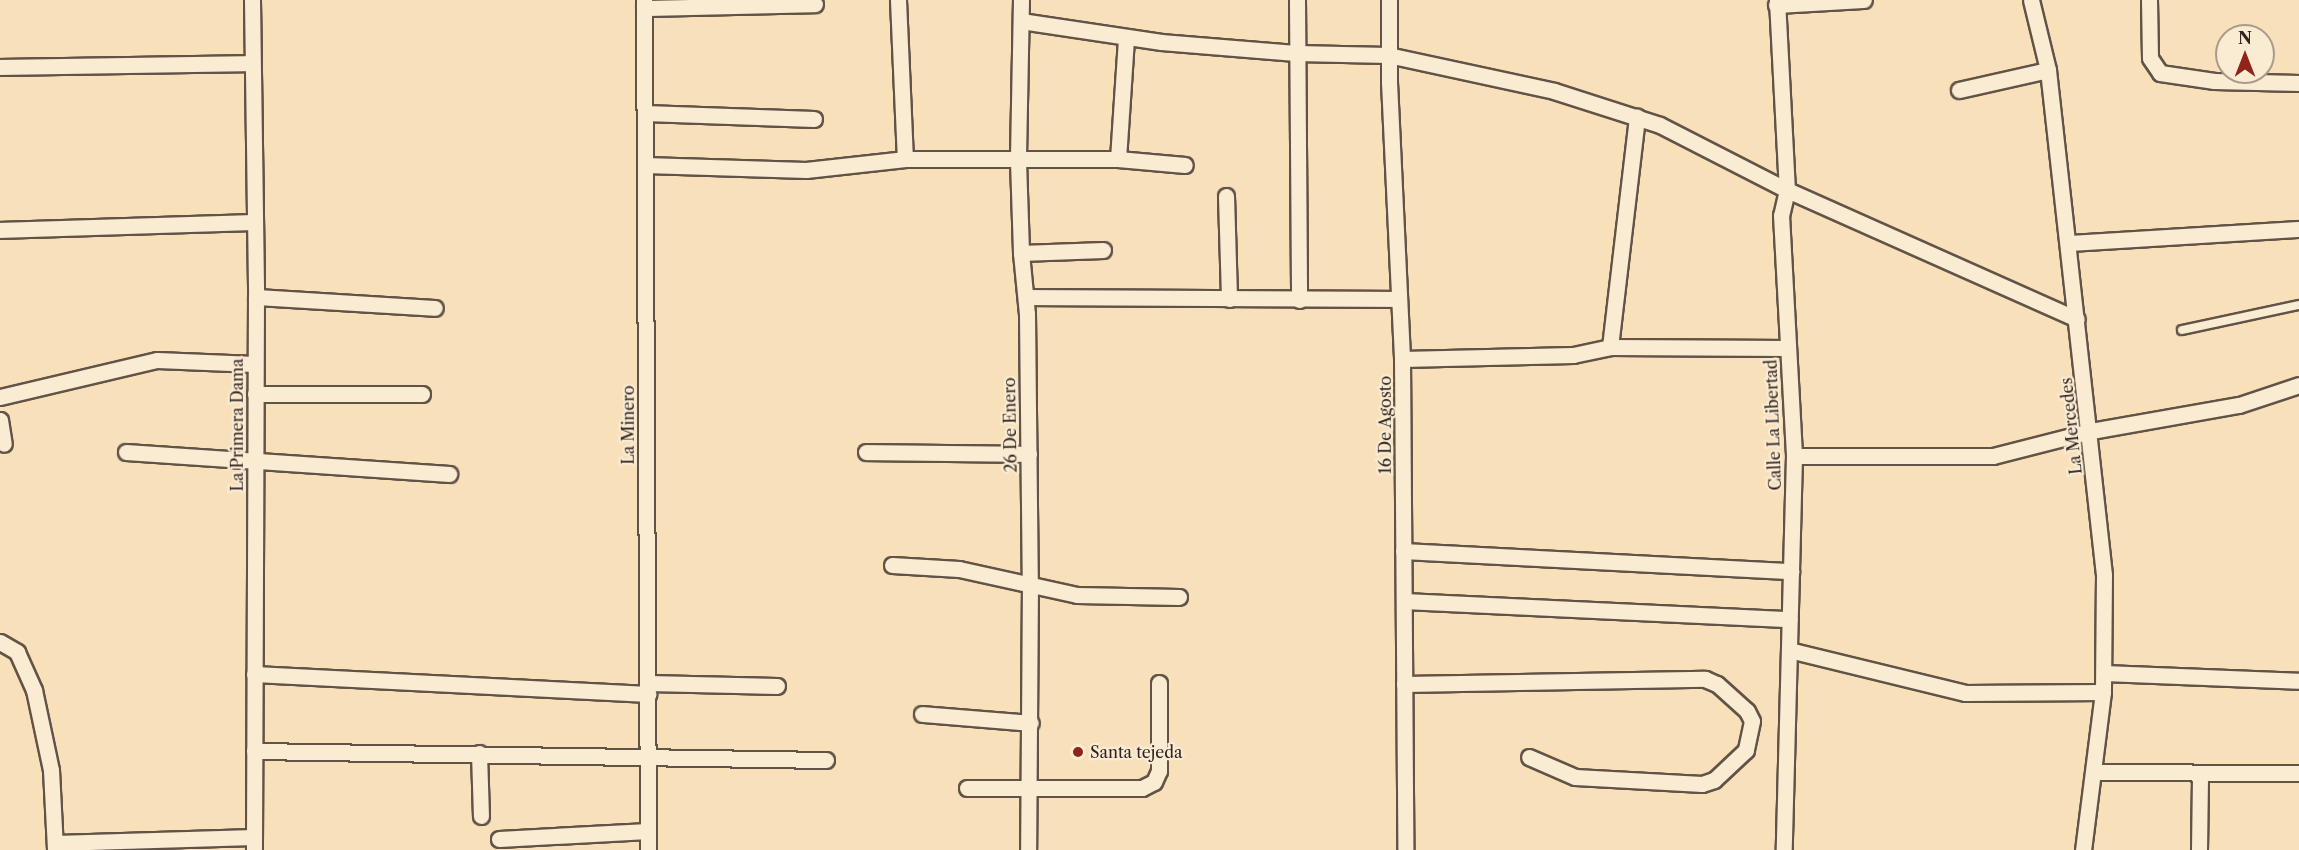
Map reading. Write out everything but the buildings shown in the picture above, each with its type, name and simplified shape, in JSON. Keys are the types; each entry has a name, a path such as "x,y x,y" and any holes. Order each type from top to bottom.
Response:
{"street":[{"name":"La Primera Dama","path":"252,0 251,63 256,297 254,844"},
{"path":"898,0 906,159"},
{"name":"26 De Enero","path":"1021,0 1018,161 1021,254 1026,297 1029,454 1031,723 1028,850"},
{"path":"1297,0 1299,300"},
{"name":"16 De Agosto","path":"1389,0 1388,55 1402,359 1405,850"},
{"path":"1776,2 1864,0"},
{"name":"La Mercedes","path":"2031,0 2048,70 2091,431 2104,575 2103,692 2095,772 2083,850"},
{"path":"2149,0 2150,58 2160,73 2214,81 2299,83"},
{"name":"Calle La Libertad","path":"1776,2 1787,190 1781,215 1794,456 1784,850"},
{"path":"644,4 815,4"},
{"name":"La Minero","path":"644,4 648,850"},
{"path":"1021,21 1126,38 1296,53 1388,55 1543,89 1660,125 1787,190 2077,319"},
{"path":"1118,159 1126,38"},
{"path":"0,67 251,63"},
{"path":"1959,90 2048,70"},
{"path":"645,113 814,119"},
{"path":"1610,347 1637,117"},
{"path":"645,165 806,170 906,159 1018,161 1118,159 1185,165"},
{"path":"1226,196 1229,298"},
{"path":"0,230 254,222"},
{"path":"2069,243 2299,229"},
{"path":"1021,254 1102,250"},
{"path":"256,297 435,309"},
{"path":"1026,297 1299,300 1400,298"},
{"path":"1402,359 1573,355 1610,347 1788,348"},
{"path":"0,397 157,360 255,364"},
{"path":"1794,456 1993,456 2091,431 2239,405 2299,385"},
{"path":"255,394 422,394"},
{"path":"0,420 4,444"},
{"path":"126,452 449,474"},
{"path":"866,452 1029,454"},
{"path":"1403,551 1791,571"},
{"path":"892,565 959,569 1030,582 1077,595 1179,597"},
{"path":"1404,601 1790,619"},
{"path":"0,642 17,652 34,690 51,770 55,846 254,844"},
{"path":"1789,650 1965,693 2103,692"},
{"path":"2104,673 2299,681"},
{"path":"254,674 648,689 777,686"},
{"path":"1404,684 1705,679 1717,684 1747,711 1752,721 1746,750 1714,780 1702,784 1575,777 1529,757"},
{"path":"968,788 1142,788 1154,782 1159,771 1159,683"},
{"path":"922,714 1031,723"},
{"path":"254,751 826,759"},
{"path":"479,753 481,816"},
{"path":"2095,772 2200,774 2299,772"},
{"path":"2199,850 2200,774"},
{"path":"499,839 648,831"}],"lane":[{"path":"2182,330 2299,305"}],"place":[{"name":"Santa tejeda","path":"1078,752"}]}
